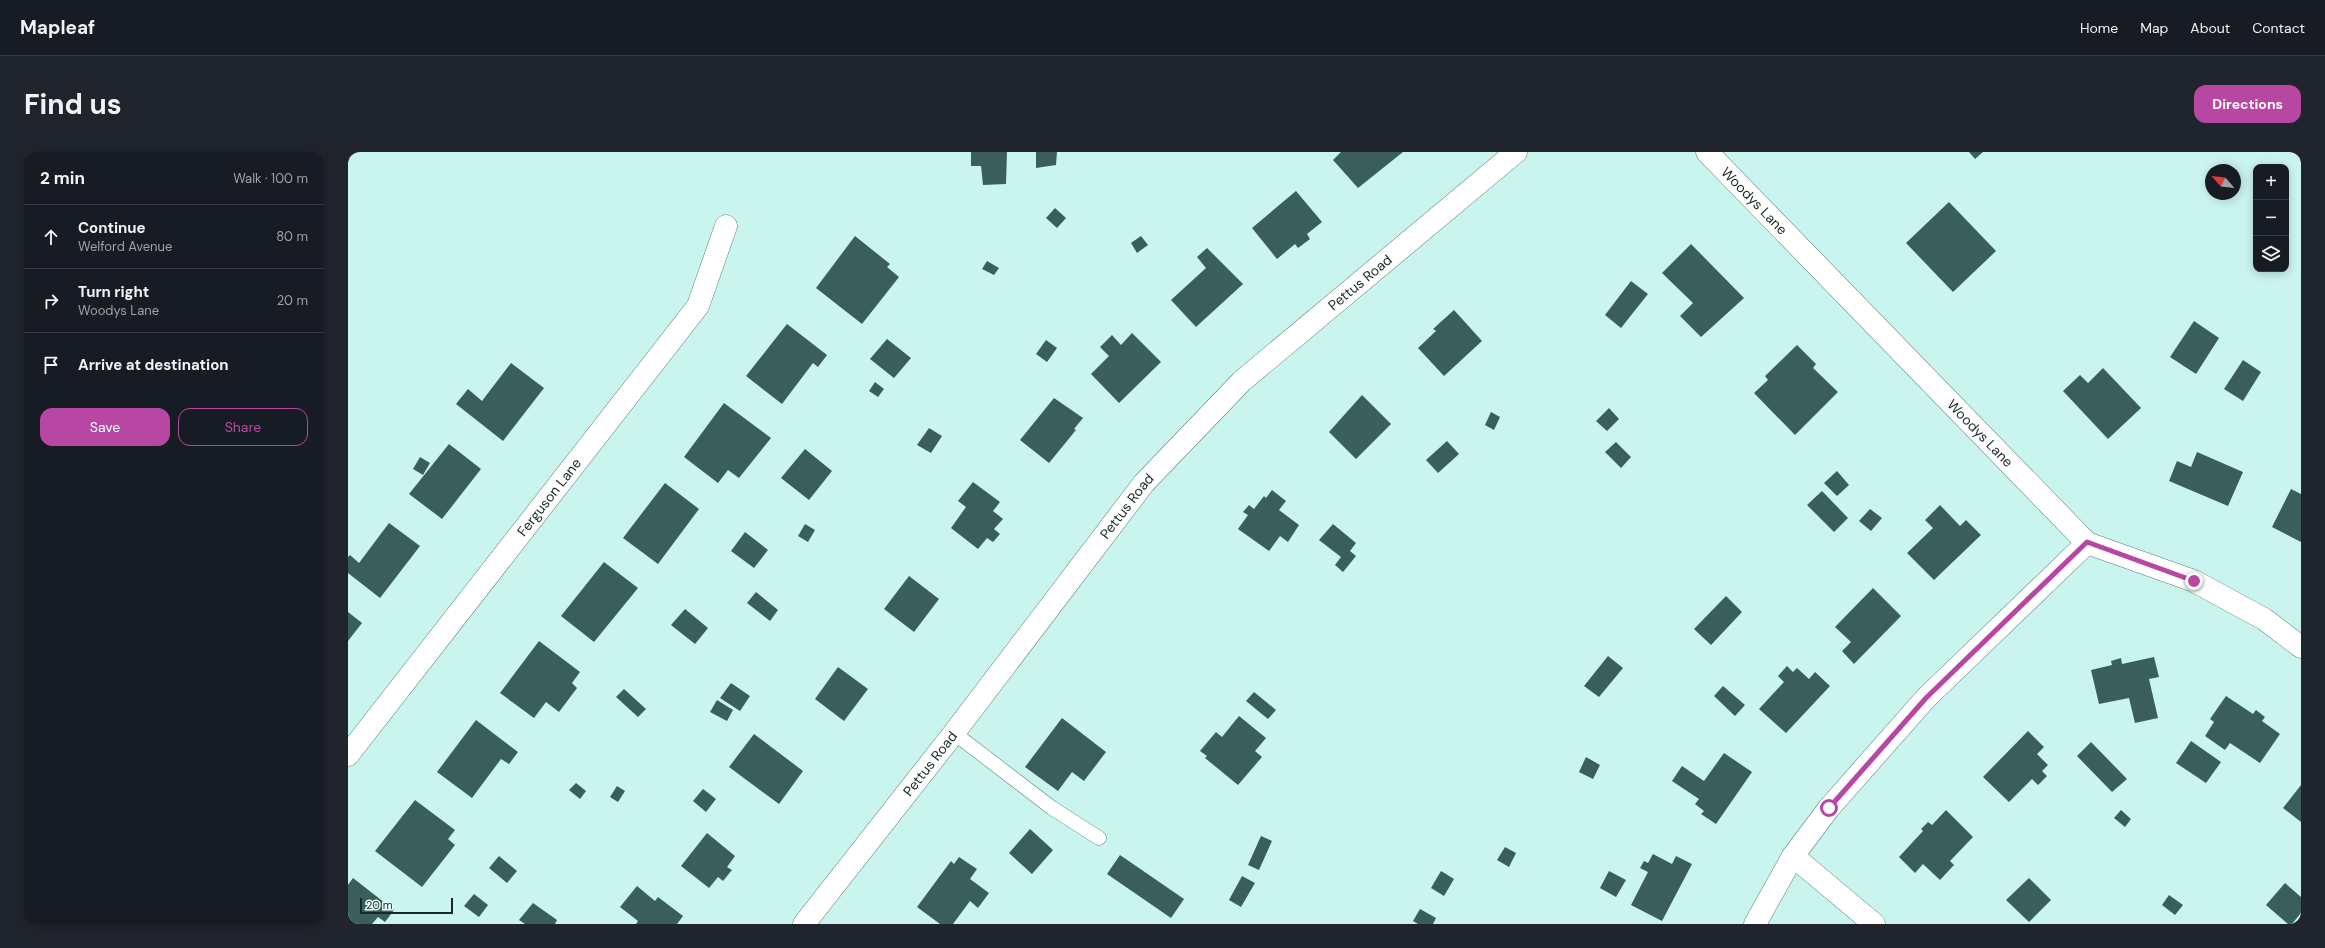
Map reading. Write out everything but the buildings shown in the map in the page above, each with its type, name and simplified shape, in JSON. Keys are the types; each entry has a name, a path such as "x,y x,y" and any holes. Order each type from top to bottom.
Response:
{"street":[{"name":"Pettus Road","path":"804,924 954,733 1144,483 1242,381 1516,152"},
{"name":"Woodys Lane","path":"1707,152 2087,542 2194,581 2264,619 2301,647"},
{"name":"Ferguson Lane","path":"348,755 698,306 726,226"},
{"path":"1755,924 1793,856 1829,808 1926,698 2087,542"},
{"path":"1793,856 1874,924"}],"lane":[{"path":"954,733 1052,808 1099,838"}],"route":[{"path":"1829,808 1926,698 2087,542 2194,581"}]}
